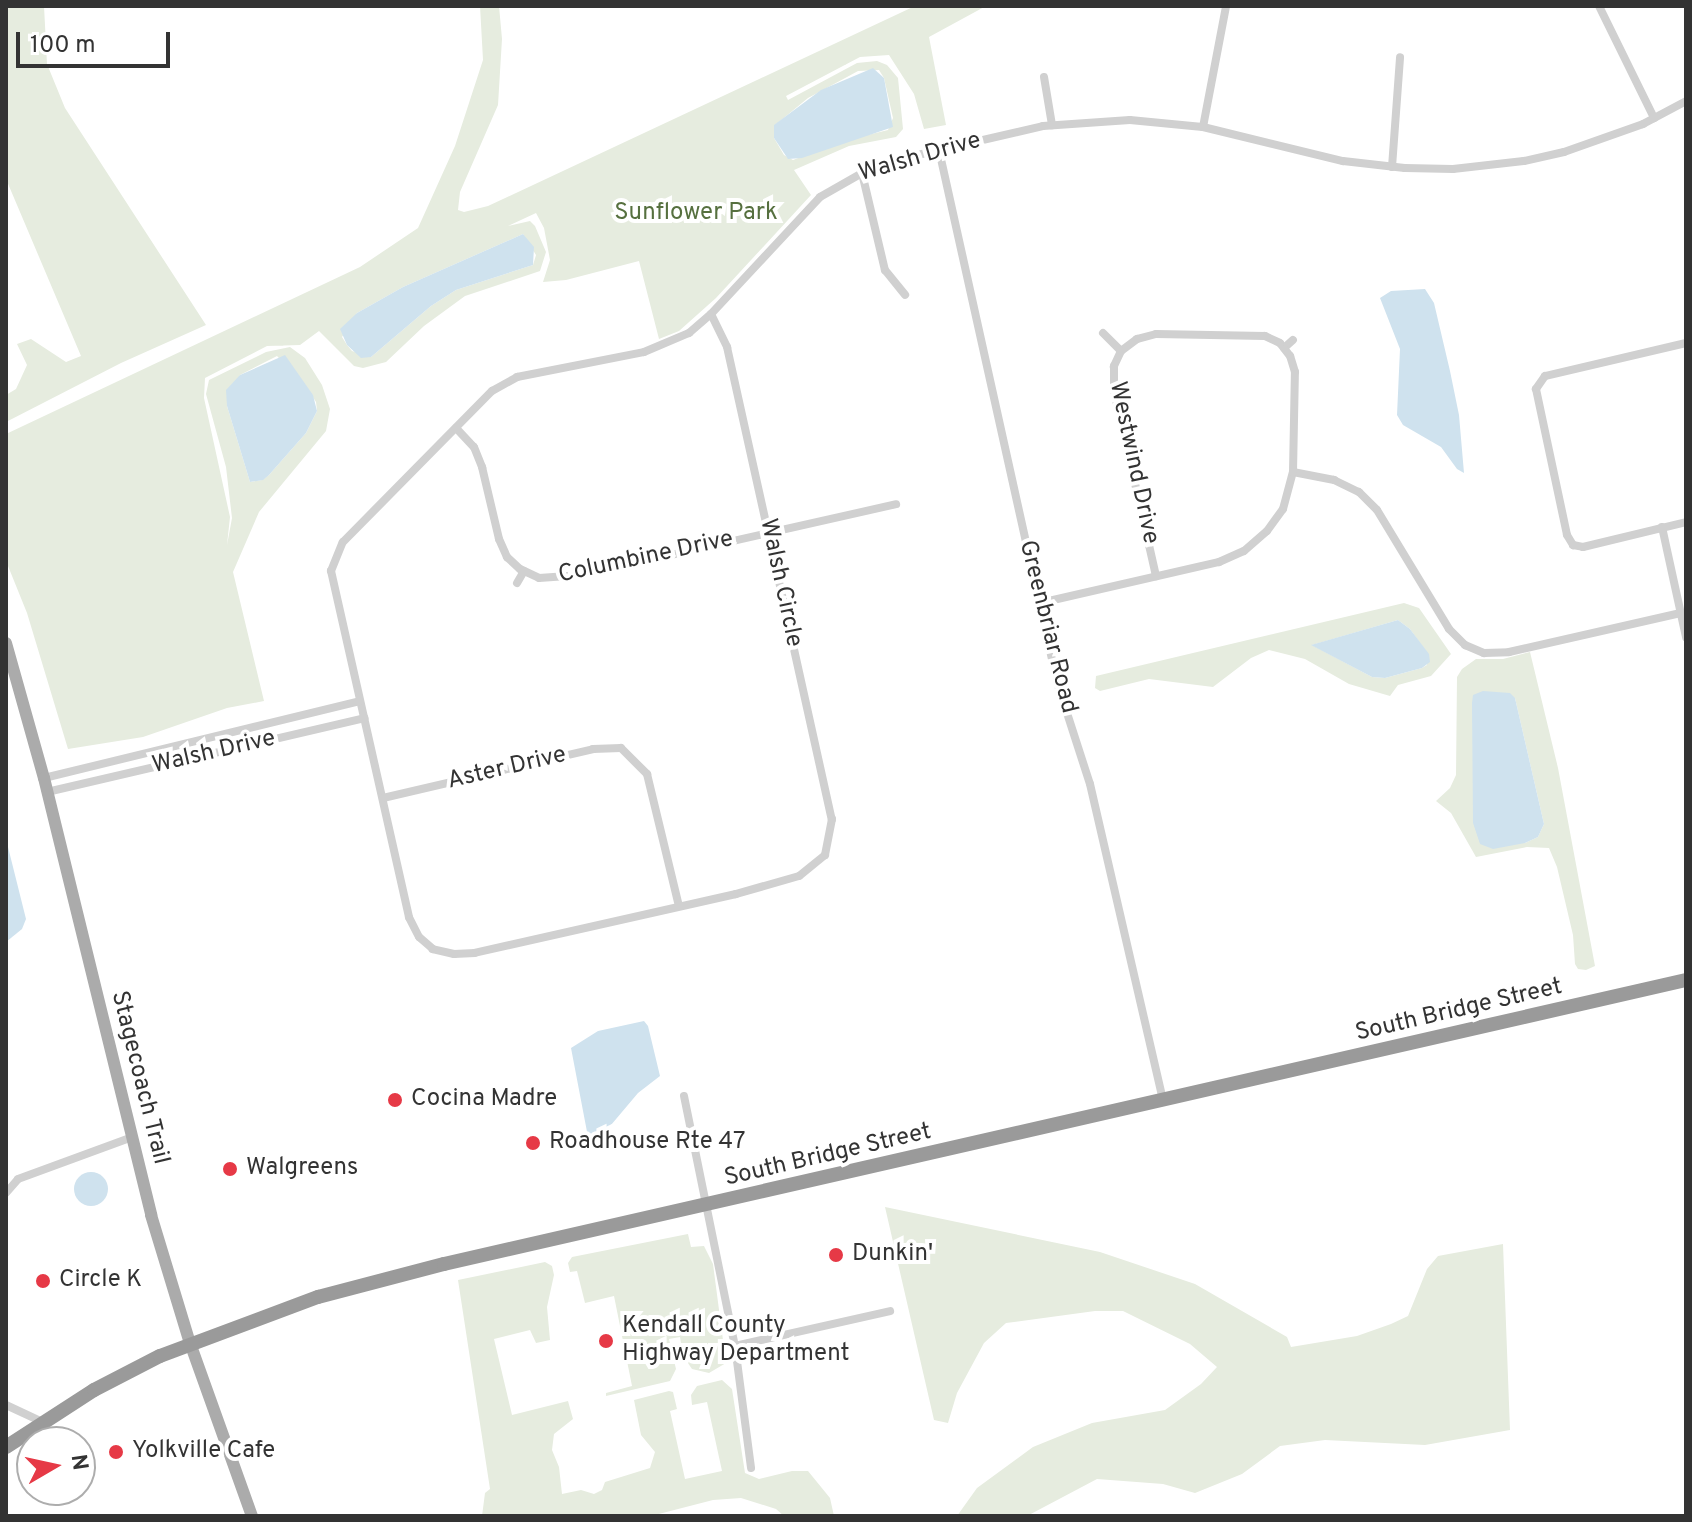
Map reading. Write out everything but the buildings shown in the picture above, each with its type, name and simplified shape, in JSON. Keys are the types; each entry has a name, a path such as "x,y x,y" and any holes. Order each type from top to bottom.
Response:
{"highway":[{"name":"South Bridge Street","path":"6,1447 119,1377 190,1343 355,1287 1686,980"}],"main road":[{"name":"Stagecoach Trail","path":"6,643 44,778 130,1138 190,1343 252,1516"}],"street":[{"path":"1203,127 1226,6"},
{"path":"1599,6 1654,118"},
{"path":"1392,167 1400,57"},
{"path":"1044,77 1052,125"},
{"name":"Walsh Drive","path":"47,792 364,718 331,585 332,561 343,542 492,391 517,377 664,346 689,333 711,314 820,197 862,173 939,150 1052,125 1130,120 1203,127 1332,159 1392,167 1453,169 1524,161 1588,145 1654,118 1686,101"},
{"name":"Greenbriar Road","path":"939,150 1057,682 1090,784 1163,1102"},
{"path":"862,173 885,270 905,295"},
{"name":"Walsh Circle","path":"711,314 727,347 832,819 825,855"},
{"name":"Westwind Drive","path":"1103,333 1121,351"},
{"name":"Westwind Drive","path":"1156,576 1114,391 1114,366 1121,351 1137,339 1156,334 1265,336 1284,348"},
{"path":"1040,603 1219,562 1256,544 1283,509 1293,472 1295,372 1284,348 1293,340"},
{"path":"1686,343 1545,376 1536,389 1567,535 1573,545 1583,547 1686,522"},
{"name":"Columbine Drive","path":"456,428 474,447 482,467 502,548 524,571 539,578 568,578 896,504"},
{"path":"1293,472 1334,480 1359,492 1384,520 1449,629 1465,645 1484,653 1509,652 1681,613"},
{"path":"1662,527 1686,637"},
{"name":"Columbine Drive","path":"517,583 524,571"},
{"name":"Walsh Drive","path":"44,778 360,701"},
{"path":"364,718 409,917 419,937 433,949 454,954 475,953 792,879 812,869 825,855 835,860"},
{"path":"636,745 629,754 647,774 679,906"},
{"name":"Aster Drive","path":"383,798 593,749 611,747 629,754"},
{"path":"158,750 162,765"},
{"path":"427,958 433,949"},
{"path":"684,1096 735,1346 751,1468"},
{"path":"6,1193 18,1179 130,1138"},
{"path":"735,1346 890,1311"},
{"path":"6,1405 42,1422"}],"green space":[{"path":"6,6 44,6 47,64 65,108 206,325 121,363 6,422 6,395 16,389 27,365 17,344 31,339 66,362 81,356 6,179"},
{"name":"Sunflower Park","path":"480,6 499,6 502,39 498,105 460,192 458,210 464,212 488,206 915,6 986,6 929,37 946,125 924,129 914,94 889,55 860,57 786,96 788,100 857,63 877,61 887,65 898,78 903,129 896,137 849,146 794,170 811,195 716,298 679,331 659,339 639,261 566,280 543,282 550,260 544,228 536,213 508,226 530,221 535,226 546,252 540,271 465,296 424,326 386,362 363,368 354,366 319,331 300,345 267,346 205,378 204,398 230,517 227,545 232,518 226,467 206,394 209,380 266,352 290,347 305,358 322,385 330,409 326,431 259,512 233,572 264,701 227,708 143,737 68,749 27,613 6,561 6,434 360,267 418,228 455,146 483,60","holes":["879,70 884,78 893,118 888,130 843,141 793,160 784,155 774,138 774,126 808,98 858,71","523,234 536,255 533,265 456,290 431,306 371,357 352,351 342,337 357,313 403,287","277,356 307,388 316,402 317,411 306,433 269,475 250,482 227,406 240,375"]},
{"path":"1404,603 1419,608 1451,654 1431,676 1398,685 1390,696 1349,684 1305,659 1269,650 1251,658 1213,687 1149,679 1100,691 1095,688 1096,676","holes":["1398,620 1410,629 1425,650 1427,665 1385,678 1372,677 1312,645"]},
{"path":"1530,652 1558,768 1595,966 1586,970 1578,969 1575,964 1573,935 1557,867 1549,848 1527,847 1476,857 1451,813 1436,801 1450,788 1456,775 1457,677 1476,659 1503,659","holes":["1473,695 1515,698 1544,824 1538,837 1525,843 1473,823"]},
{"path":"885,1207 1100,1252 1195,1284 1287,1337 1291,1347 1357,1336 1408,1316 1427,1269 1438,1256 1503,1244 1510,1430 1425,1445 1325,1440 1280,1446 1242,1474 1195,1493 1163,1484 1097,1479 1027,1516 957,1516 977,1488 1033,1447 1092,1423 1165,1410 1201,1384 1217,1367 1190,1344 1123,1311 1095,1311 1006,1323 984,1343 957,1393 948,1423 934,1420"},
{"path":"688,1234 691,1247 704,1246 713,1264 726,1363 709,1373 692,1369 683,1356 680,1337 669,1339 676,1369 670,1381 606,1396 606,1393 632,1386 614,1296 585,1303 577,1271 570,1272 568,1263 572,1257"},
{"path":"545,1262 552,1266 554,1275 547,1307 550,1340 536,1343 530,1330 494,1339 512,1415 568,1401 573,1419 554,1434 552,1450 559,1467 562,1494 581,1490 594,1494 602,1490 605,1482 650,1468 655,1452 641,1435 634,1400 669,1391 673,1392 677,1409 670,1411 685,1479 722,1471 707,1402 692,1405 691,1395 697,1386 722,1380 732,1389 745,1473 759,1479 792,1471 808,1471 830,1498 834,1516 784,1516 776,1509 741,1498 713,1500 651,1516 482,1516 485,1493 490,1489 458,1280"}],"water":[{"path":"873,68 884,78 893,127 802,158 788,159 774,138 774,125 821,90"},
{"path":"523,234 534,247 533,265 456,290 431,306 371,357 361,358 347,345 340,329 357,313 403,287"},
{"path":"1425,289 1434,303 1450,371 1459,415 1464,473 1457,469 1441,447 1403,425 1397,415 1400,349 1380,298 1391,291"},
{"path":"285,355 313,395 317,411 306,433 269,475 263,480 250,482 227,406 226,390 240,375"},
{"path":"1398,620 1410,629 1429,654 1430,662 1422,668 1385,678 1372,677 1311,645"},
{"path":"1483,691 1510,693 1515,698 1544,824 1538,837 1525,843 1493,849 1480,844 1473,823 1472,703 1473,695"},
{"path":"6,839 26,919 22,929 6,942"},
{"path":"644,1021 648,1026 660,1076 638,1093 595,1144 588,1137 571,1048 598,1031"},
{"path":"91,1172 103,1177 108,1189 103,1201 91,1206 79,1201 74,1189 79,1177"}],"place":[{"name":"Cocina Madre","path":"395,1100"},
{"name":"Roadhouse Rte 47","path":"533,1143"},
{"name":"Walgreens","path":"230,1169"},
{"name":"Dunkin'","path":"836,1255"},
{"name":"Circle K","path":"43,1281"},
{"name":"Kendall County Highway Department","path":"606,1341"},
{"name":"Yolkville Cafe","path":"116,1452"}]}
